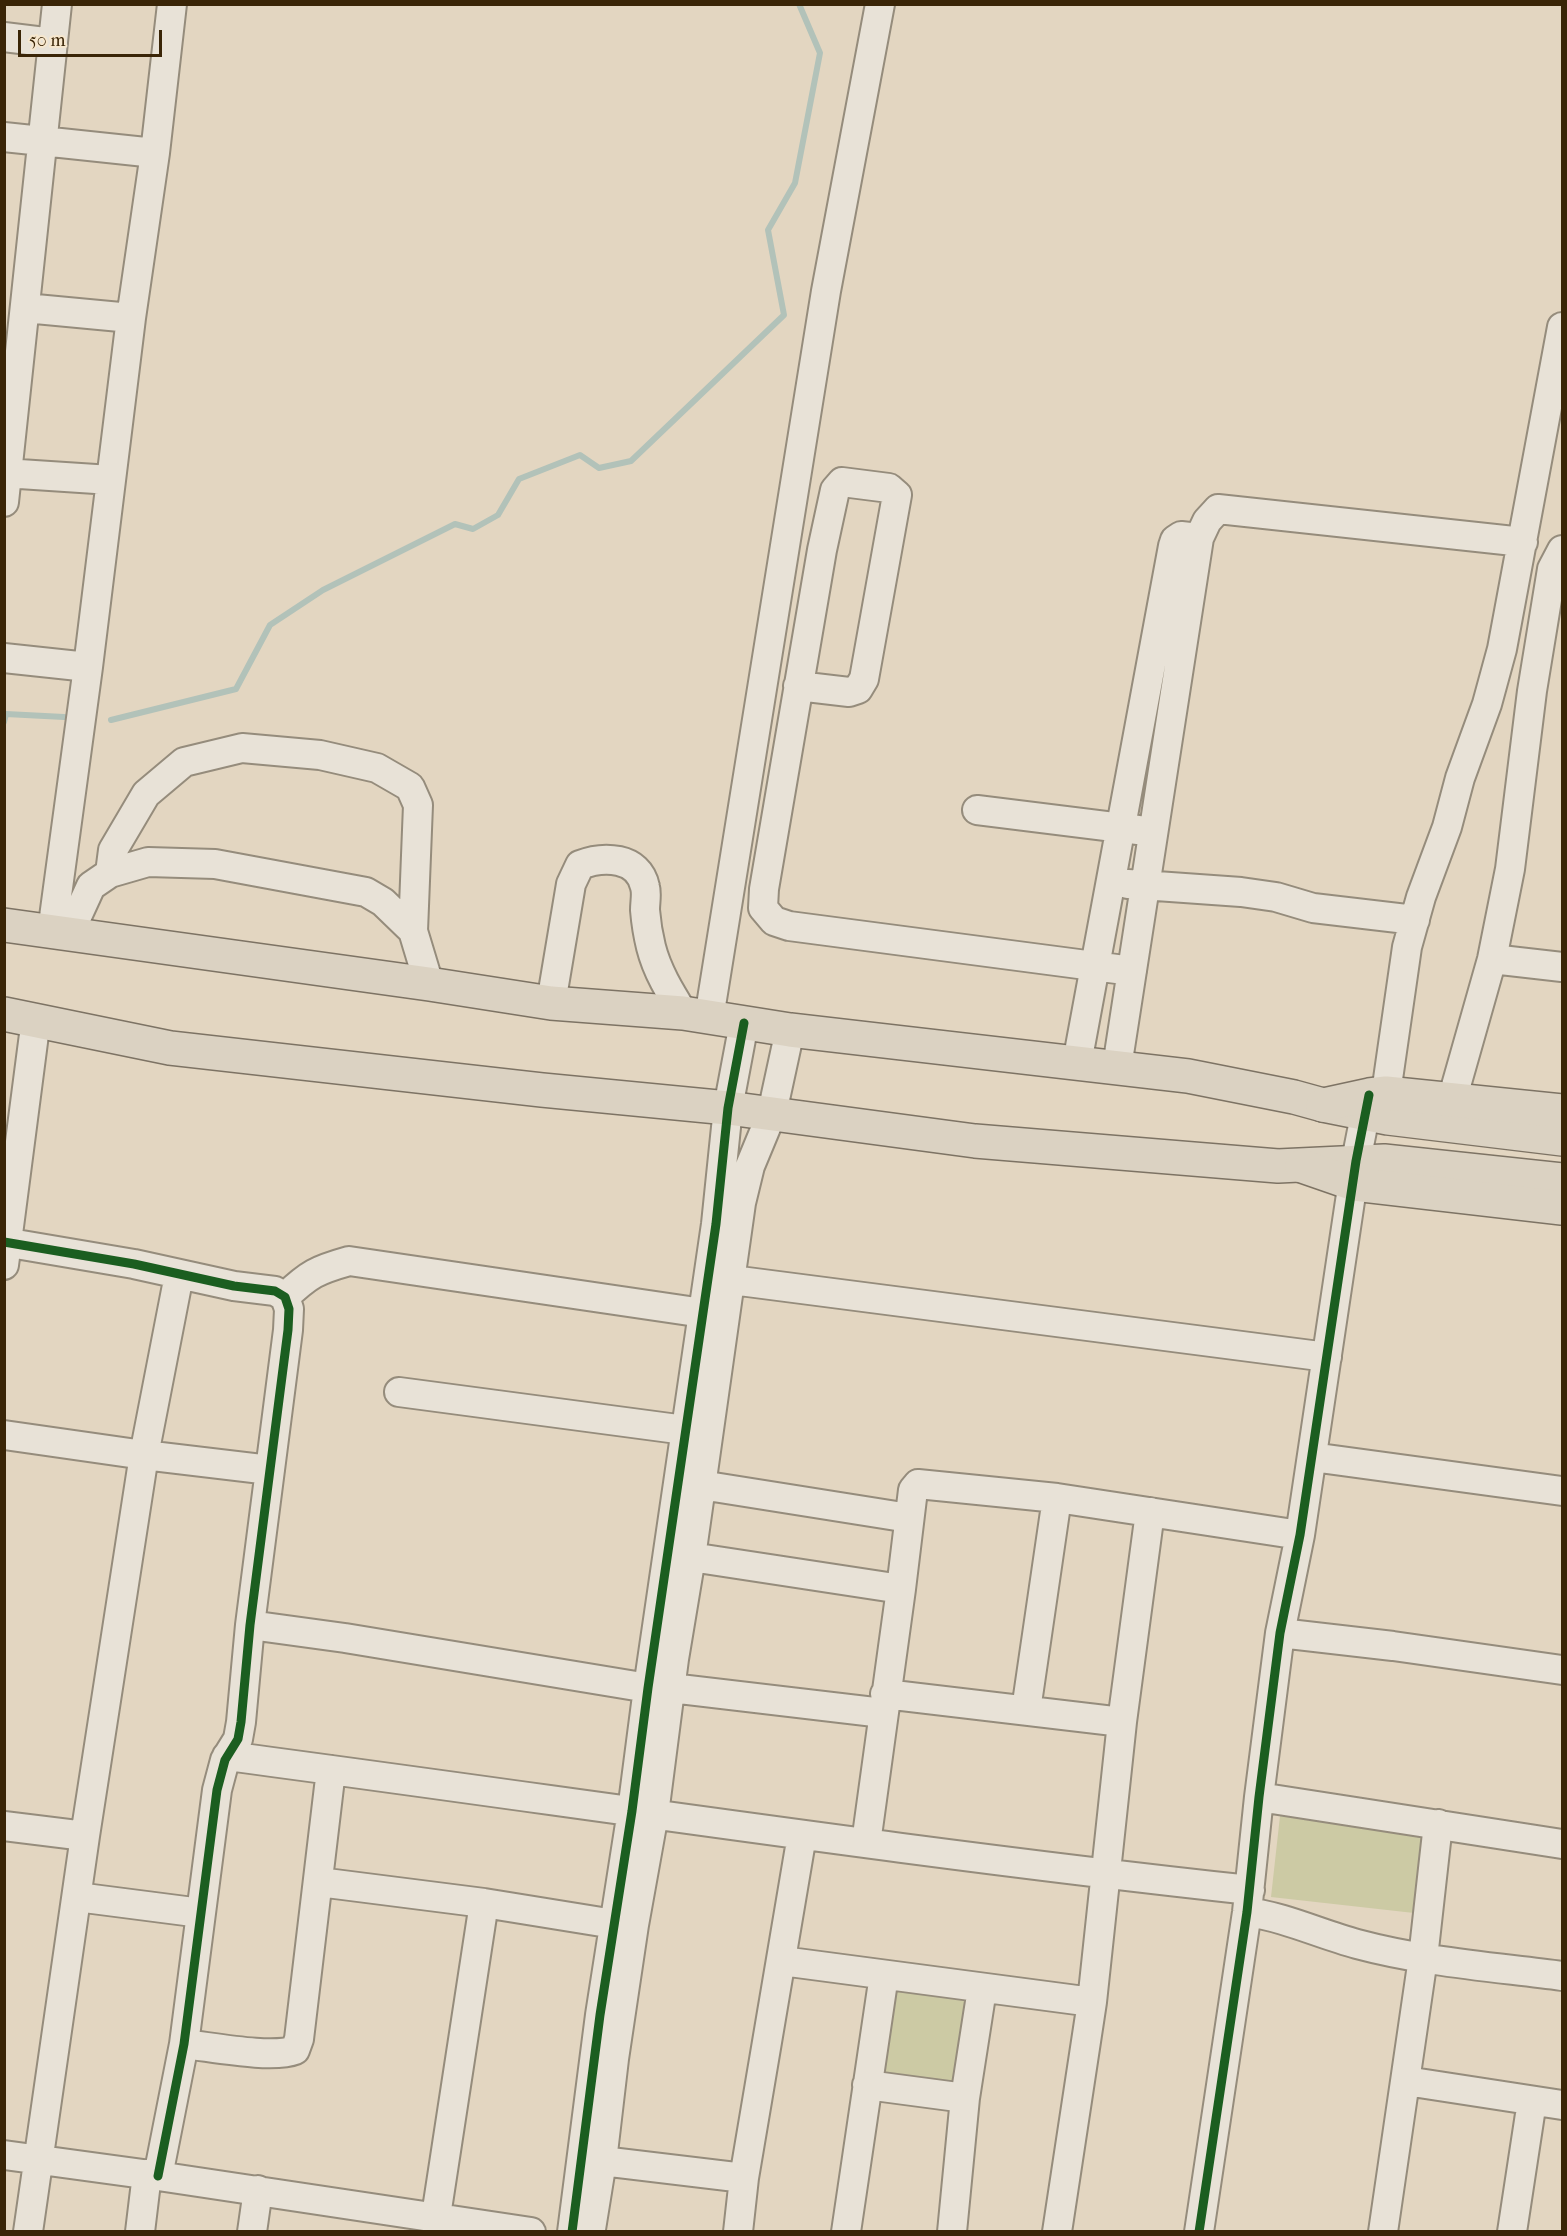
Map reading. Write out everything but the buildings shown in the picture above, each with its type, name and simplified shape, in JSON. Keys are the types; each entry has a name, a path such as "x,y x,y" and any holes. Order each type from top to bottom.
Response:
{"main road":[{"path":"4,925 551,1003 696,1016 790,1030 1117,1067 1218,1081 1294,1097 1323,1106 1373,1100 1452,1100 1563,1110"},
{"path":"4,1014 170,1048 542,1090 772,1113 986,1142 1278,1166 1302,1166 1563,1208"},
{"path":"1373,1100 1388,1119 1563,1138"},
{"path":"1355,1173 1384,1161 1563,1180"}],"street":[{"path":"4,502 12,358 25,308 57,4"},
{"path":"60,933 88,667 131,318 155,153 172,4"},
{"path":"696,1016 880,4"},
{"path":"4,37 53,43"},
{"path":"4,138 155,153"},
{"path":"25,308 131,318"},
{"path":"1199,2232 1248,1901 1281,1633 1300,1535 1355,1173 1415,920 1447,827 1460,778 1488,704 1502,649 1563,327"},
{"path":"6,473 111,480"},
{"path":"798,686 849,692 858,689 864,679 897,495 888,488 842,482 835,489 798,686 764,889 763,908 774,921 789,926 1132,971"},
{"path":"1117,1067 1199,538 1212,514 1218,509 1523,542"},
{"path":"1077,1063 1173,546 1175,540 1181,536 1199,538"},
{"path":"1452,1100 1492,959 1510,869 1532,691 1552,568 1563,550"},
{"path":"4,658 88,667"},
{"path":"110,873 112,850 146,794 184,762 242,748 320,755 377,768 410,787 418,805 413,931 429,984"},
{"path":"976,810 1153,832"},
{"path":"551,1003 571,884 580,865 595,859 611,859 630,864 638,873 645,886 645,911 651,948 660,974 696,1016"},
{"path":"60,933 91,886 110,873 148,862 215,864 366,892 383,902 413,931"},
{"path":"1111,883 1241,892 1276,897 1313,908 1415,920"},
{"path":"1492,959 1563,967"},
{"path":"36,1019 6,1250 134,1264 234,1286 275,1291 285,1297 289,1309 238,1739 227,1756 217,1790 184,2044 140,2232"},
{"path":"591,2232 602,2161 659,1688 685,1430 716,1224 728,1108 744,1023"},
{"path":"659,1688 691,1557 732,1280 741,1203 750,1166 772,1113 790,1030"},
{"path":"285,1297 306,1277 320,1269 349,1261 703,1313"},
{"path":"28,2232 85,1836 144,1455 179,1275"},
{"path":"732,1280 1327,1357"},
{"path":"399,1392 685,1430"},
{"path":"4,1435 270,1470"},
{"path":"1312,1457 1563,1491"},
{"path":"866,1843 913,1490 918,1484 1057,1498 1300,1535"},
{"path":"701,1485 909,1518"},
{"path":"1026,1710 1057,1498"},
{"path":"1057,2232 1092,2002 1122,1722 1150,1512"},
{"path":"691,1557 901,1589"},
{"path":"250,1625 659,1688 1026,1710 1122,1722"},
{"path":"1281,1633 1563,1670"},
{"path":"227,1756 1105,1874 1248,1901 1272,1915 1358,1944 1423,1958 1563,1976"},
{"path":"184,2044 268,2054 287,2054 295,2050 299,2039 331,1770"},
{"path":"1259,1797 1563,1844"},
{"path":"572,2232 614,1924 643,1813"},
{"path":"1383,2232 1423,1958 1438,1824"},
{"path":"4,1826 85,1836"},
{"path":"738,2232 744,2178 802,1835"},
{"path":"319,1882 484,1903 614,1924"},
{"path":"77,1898 201,1913"},
{"path":"436,2216 484,1903"},
{"path":"782,1961 1092,2002"},
{"path":"846,2232 884,1975"},
{"path":"952,2232 965,2098 982,1989"},
{"path":"1406,2081 1563,2105"},
{"path":"867,2085 965,2098"},
{"path":"1512,2232 1532,2101"},
{"path":"4,2155 436,2216 531,2232"},
{"path":"602,2161 744,2178"},
{"path":"252,2232 258,2190"}],"shaded area":[{"path":"1280,1816 1424,1833 1414,1913 1271,1897"},
{"path":"885,1980 970,1992 956,2091 871,2080"}],"waterway":[{"path":"111,720 236,689 270,625 323,590 455,524 473,529 498,515 519,479 580,455 599,468 631,461 784,315 768,230 795,183 820,53 799,4"},
{"path":"4,722 6,714 64,717"}],"cycle path":[{"path":"572,2232 600,2015 632,1811 716,1224 728,1108 744,1023"},
{"path":"1199,2232 1247,1912 1280,1633 1300,1535 1356,1161 1369,1095"},
{"path":"4,1242 134,1264 234,1286 275,1291 285,1297 289,1309 250,1625 241,1722 238,1739 225,1760 217,1790 184,2044 158,2176"}]}
